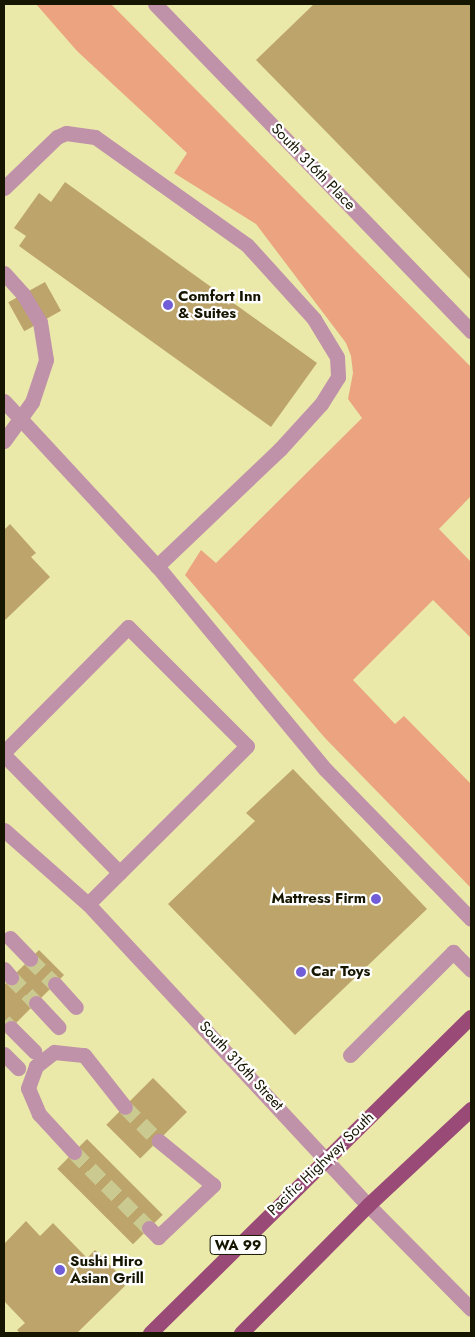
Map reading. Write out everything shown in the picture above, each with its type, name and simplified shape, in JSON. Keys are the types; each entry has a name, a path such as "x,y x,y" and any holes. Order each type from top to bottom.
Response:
{"main road":[{"name":"Pacific Highway South","path":"150,1333 471,1017"},
{"path":"240,1333 368,1205 471,1109"}],"street":[{"name":"South 316th Place","path":"155,4 471,330"},
{"path":"4,188 57,137 66,133 94,137 247,245 314,319 337,357 338,377 321,404 280,449 157,566"},
{"path":"4,273 23,294 40,322 46,350 39,388 21,419 4,442"},
{"path":"4,401 157,566 325,769 471,919"},
{"path":"88,904 120,873 247,746 128,627 4,753 120,873"},
{"name":"South 316th Street","path":"4,830 88,904 327,1158 368,1205 471,1309"},
{"path":"10,938 30,959"},
{"path":"350,1055 453,952 471,970"},
{"path":"55,984 76,1008"},
{"path":"36,1003 58,1027"},
{"path":"11,1028 34,1051"},
{"path":"74,1152 39,1114 28,1088 36,1066 54,1052 84,1055 125,1107"},
{"path":"4,1054 18,1068"},
{"path":"149,1228 158,1237 213,1185 159,1141"}],"shaded area":[{"path":"36,4 111,4 471,367 471,496 439,529 471,562 471,638 433,600 353,680 395,724 404,716 471,784 471,888 325,738 185,575 201,550 216,563 362,418 348,399 353,373 351,356 346,343 256,224 174,173 187,153 77,51"}],"building":[{"path":"314,4 471,4 471,280 256,60"},
{"name":"Comfort Inn & Suites","path":"65,182 317,363 271,427 19,246 26,236 14,228 39,193 51,202"},
{"path":"45,282 61,311 24,331 8,302"},
{"path":"10,524 36,553 31,557 50,577 4,621 4,530"},
{"path":"293,769 427,909 295,1035 168,904 255,821 246,813"},
{"path":"39,950 64,975 4,1035 4,985"},
{"path":"153,1078 187,1112 140,1159 106,1125"},
{"path":"87,1139 163,1215 133,1244 57,1169"},
{"name":"Sushi Hiro Asian Grill","path":"26,1221 40,1236 53,1223 87,1258 95,1250 128,1283 77,1333 20,1333 17,1330 25,1323 4,1301 4,1244"}],"tunnel":[{"path":"30,959 55,984"},
{"path":"11,977 36,1003"},
{"path":"4,1021 11,1028"},
{"path":"125,1107 159,1141"},
{"path":"74,1152 149,1228"}],"place":[{"name":"Comfort Inn & Suites","path":"168,305"},
{"name":"Mattress Firm","path":"376,899"},
{"name":"Car Toys","path":"301,972"},
{"name":"Sushi Hiro Asian Grill","path":"60,1270"}]}
